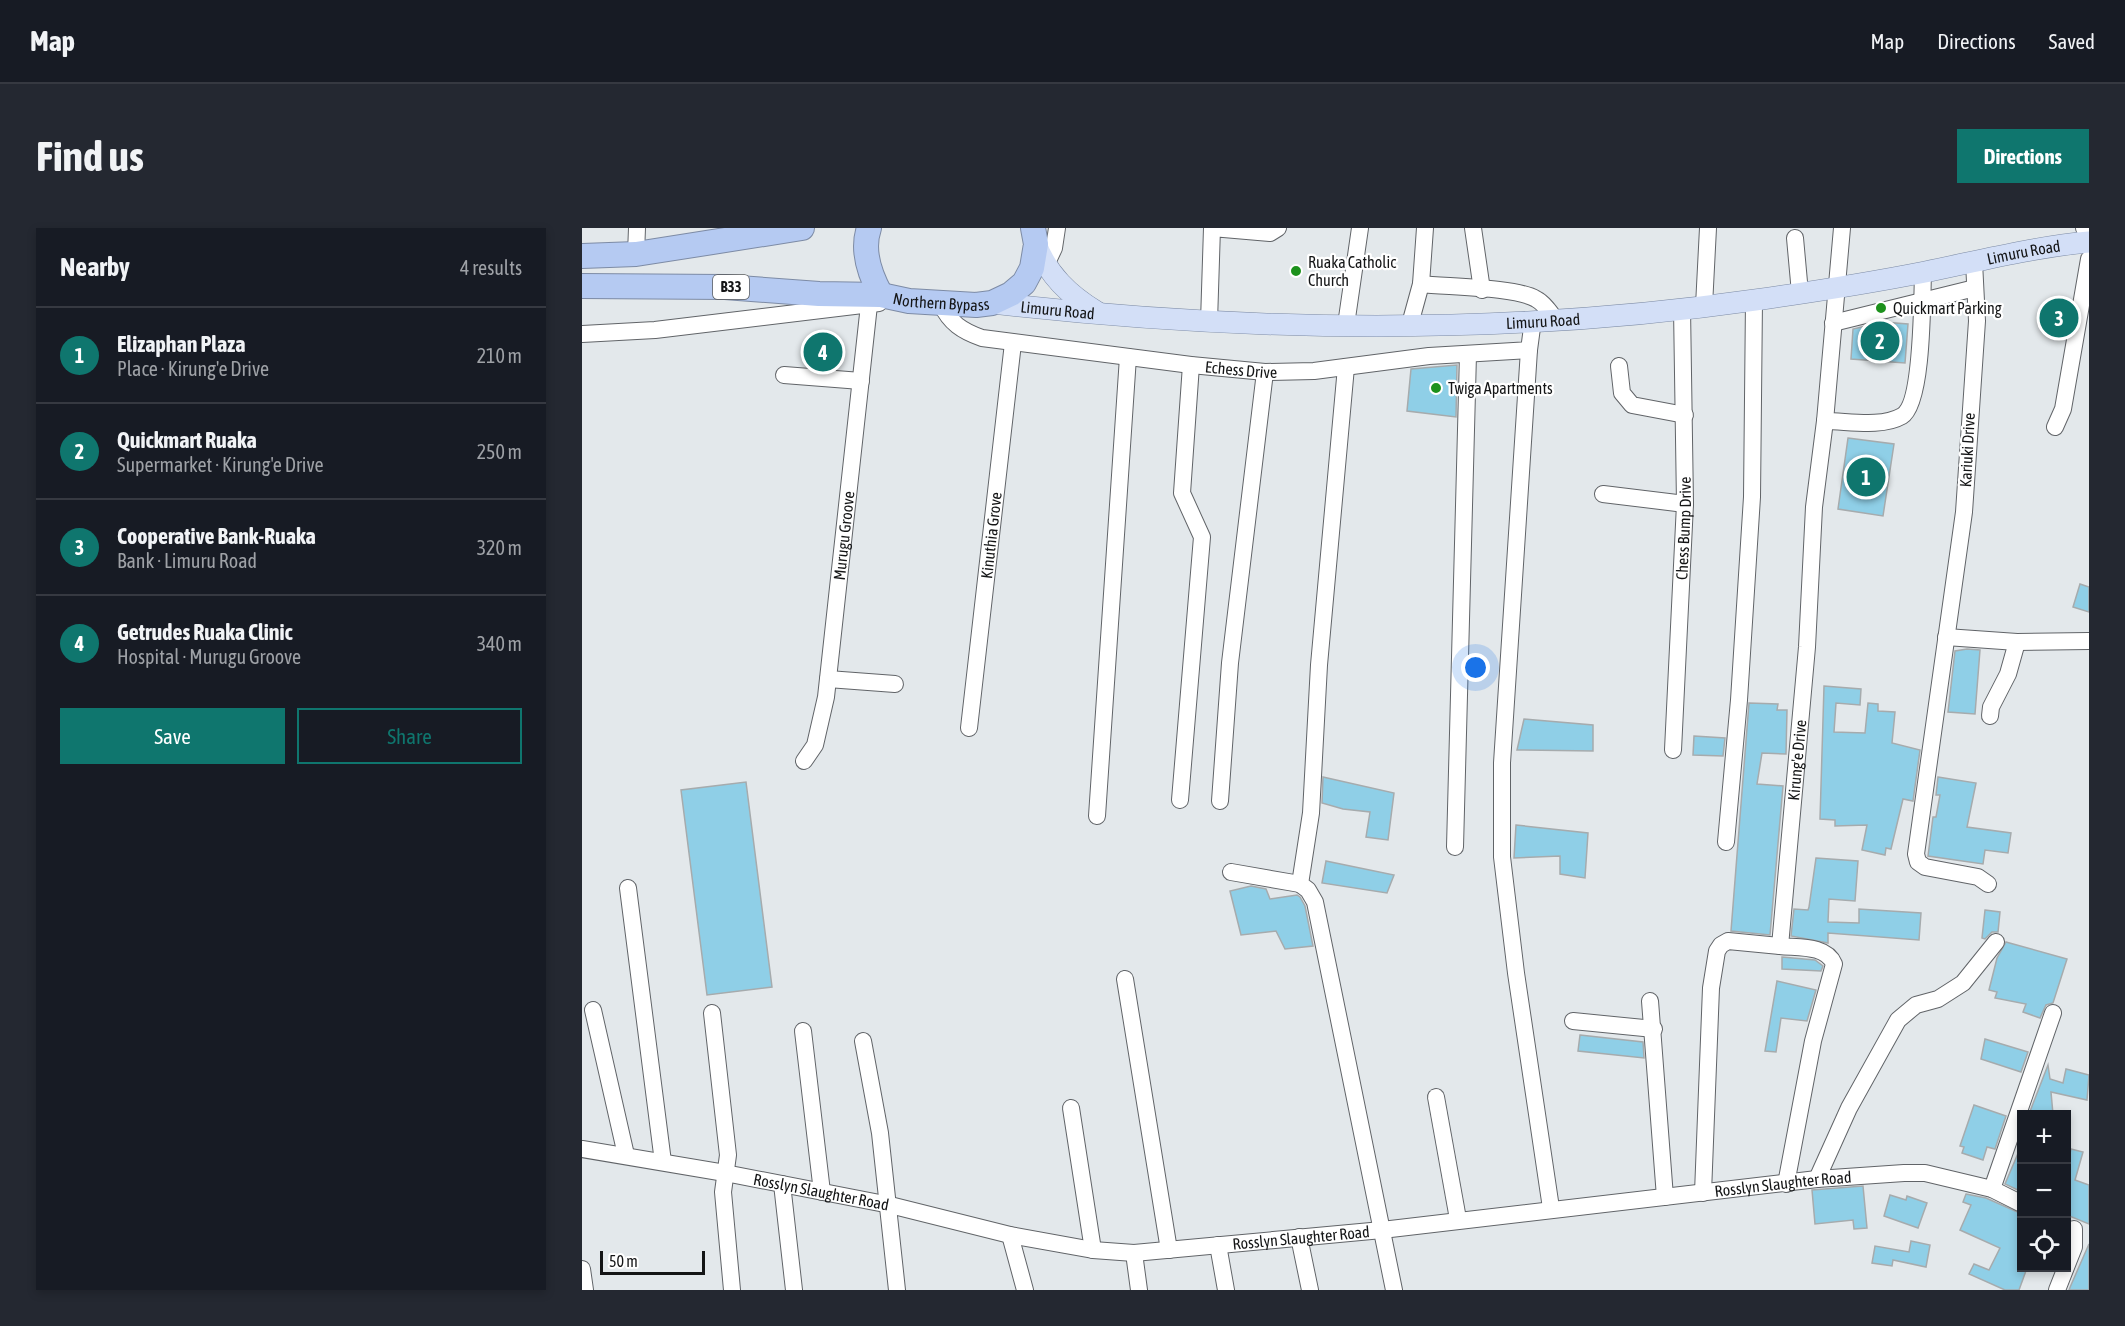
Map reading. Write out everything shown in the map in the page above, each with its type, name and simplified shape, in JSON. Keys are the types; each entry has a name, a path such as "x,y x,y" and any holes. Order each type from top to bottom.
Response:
{"highway":[{"path":"582,256 636,254 769,231 802,228"},
{"name":"Northern Bypass","path":"869,228 866,250 869,268 883,300 941,304 992,303 1011,294 1024,283 1032,268 1038,246"},
{"name":"B33","path":"582,286 725,287 883,300"}],"main road":[{"name":"Limuru Road","path":"992,303 1075,313 1096,312 1209,322 1346,325 1555,319 1754,300 1837,288 2089,242"},
{"path":"1038,246 1074,298 1096,312"}],"street":[{"path":"636,254 638,228"},
{"path":"1038,246 1054,248 1057,228"},
{"path":"1209,322 1212,228 1270,233 1278,228"},
{"path":"1346,325 1360,228"},
{"path":"1410,324 1421,284 1425,228"},
{"path":"1473,228 1482,290"},
{"path":"1704,306 1708,228"},
{"name":"Kirung'e Drive","path":"1780,946 1807,646 1814,507 1825,421 1842,228"},
{"path":"2084,228 2089,237"},
{"path":"1794,238 1800,293"},
{"path":"2055,427 2063,409 2089,259"},
{"name":"Kariuki Drive","path":"1974,262 1977,321 1964,512 1916,854 1918,862 1925,867 1978,877 1988,884"},
{"path":"1825,421 1887,422 1905,415 1916,395 1923,272"},
{"path":"1421,284 1482,290 1512,290 1538,300 1555,319"},
{"path":"1833,322 1975,288"},
{"path":"582,334 655,330 883,300"},
{"name":"Murugu Groove","path":"804,761 815,745 828,679 861,381 883,300"},
{"path":"1726,842 1739,700 1752,497 1754,300"},
{"name":"Echess Drive","path":"941,304 954,324 966,332 1013,343 1265,372 1346,367 1429,356 1528,350"},
{"name":"Chess Bump Drive","path":"1674,750 1685,504 1682,308"},
{"path":"1533,320 1528,350 1502,763 1502,857 1516,974 1551,1208"},
{"name":"Kinuthia Grove","path":"969,728 1013,343"},
{"path":"1455,847 1468,354"},
{"path":"1097,816 1128,357"},
{"path":"1180,800 1202,537 1182,493 1191,365"},
{"path":"1619,366 1623,393 1632,405 1639,409 1685,415"},
{"path":"1300,884 1311,813 1319,665 1346,367"},
{"path":"1220,801 1230,663 1265,372"},
{"path":"783,375 861,381"},
{"path":"1603,494 1685,504"},
{"path":"1946,637 2018,642 2089,641"},
{"path":"1990,716 1991,707 2008,674 2018,642"},
{"path":"828,679 895,684"},
{"path":"1231,872 1300,884 1308,890 1315,902 1394,1290"},
{"path":"628,888 663,1162"},
{"path":"1703,1193 1711,988 1717,951 1728,941 1817,949 1831,957 1834,964 1813,1041 1786,1184"},
{"path":"1816,1179 1849,1108 1898,1020 1916,1005 1938,999 1963,983 1996,942"},
{"path":"1125,979 1169,1250"},
{"path":"1650,1001 1654,1029 1665,1197"},
{"path":"593,1010 626,1155"},
{"path":"712,1013 728,1155 725,1173 724,1220 732,1290"},
{"path":"1992,1190 2053,1013"},
{"path":"1574,1021 1654,1029"},
{"path":"803,1030 822,1192"},
{"path":"863,1041 880,1133 890,1205 897,1290"},
{"path":"1436,1097 1458,1219"},
{"path":"1071,1108 1093,1250"},
{"name":"Rosslyn Slaughter Road","path":"582,1149 626,1155 890,1205 1010,1235 1093,1250 1134,1253 1382,1230 1551,1208 1816,1179 1925,1173 1992,1190 2017,1202"},
{"path":"783,1184 794,1290"},
{"path":"2057,1290 2074,1247 2076,1230"},
{"path":"1010,1235 1025,1290"},
{"path":"1299,1237 1310,1290"},
{"path":"1218,1245 1226,1290"},
{"path":"1134,1253 1139,1290"},
{"path":"582,1269 585,1290"}],"building":[{"path":"1882,322 1908,324 1905,363 1851,359 1853,329"},
{"name":"Twiga Apartments","path":"1457,365 1456,417 1407,411 1411,369"},
{"path":"1848,438 1894,444 1883,516 1838,509"},
{"path":"2080,584 2089,587 2089,612 2073,607"},
{"path":"1980,650 1975,714 1948,712 1955,651"},
{"path":"1824,686 1861,689 1860,705 1836,703 1834,732 1865,733 1868,703 1878,704 1878,711 1895,712 1892,743 1920,750 1913,801 1903,799 1891,849 1886,848 1885,855 1862,850 1867,825 1835,826 1835,820 1820,819"},
{"path":"1749,703 1778,704 1777,710 1787,710 1786,754 1762,753 1757,784 1783,786 1770,935 1731,931"},
{"path":"1524,719 1593,725 1593,751 1517,750"},
{"path":"1694,736 1725,738 1723,756 1693,755"},
{"path":"1323,777 1394,793 1388,840 1366,837 1370,812 1343,809 1322,803"},
{"path":"1938,777 1976,783 1967,827 2011,833 2008,853 1985,850 1983,864 1928,856 1933,817 1936,817 1940,795 1936,795"},
{"path":"746,782 772,987 707,995 681,790"},
{"path":"1516,825 1588,833 1585,878 1560,874 1560,856 1514,858"},
{"path":"1816,858 1858,861 1855,901 1829,899 1828,922 1859,923 1859,909 1921,913 1919,940 1828,933 1828,943 1791,936 1794,909 1808,910 1809,907"},
{"path":"1326,861 1394,875 1387,893 1322,883"},
{"path":"1251,886 1266,889 1270,899 1297,895 1300,897 1305,906 1313,946 1285,949 1276,931 1241,935 1230,891"},
{"path":"1985,910 2000,912 1998,932 1992,932 1985,939 1982,938"},
{"path":"2006,942 2067,959 2053,1003 2046,1005 2040,1018 2023,1012 2026,1004 1995,998 1997,992 1989,990 1997,958"},
{"path":"1782,957 1815,960 1823,966 1821,971 1782,969"},
{"path":"1777,981 1816,990 1807,1021 1781,1018 1776,1052 1765,1051"},
{"path":"1580,1035 1643,1042 1644,1058 1578,1051"},
{"path":"1985,1039 2028,1052 2021,1072 1981,1059"},
{"path":"2048,1065 2050,1079 2063,1083 2066,1069 2089,1075 2087,1100 2051,1092 2053,1110 2031,1110"},
{"path":"1974,1105 2006,1116 1995,1149 1987,1147 1983,1160 1962,1153 1964,1147 1960,1146"},
{"path":"2071,1149 2083,1152 2075,1180 2089,1185 2089,1224 2071,1217"},
{"path":"2017,1156 2017,1190 2005,1184"},
{"path":"1863,1186 1867,1228 1854,1229 1853,1220 1815,1224 1812,1190"},
{"path":"1966,1194 1986,1198 2017,1212 2017,1272 2026,1272 2019,1290 2005,1290 1969,1274 1974,1264 1989,1270 2000,1248 1960,1230 1971,1205 1963,1202"},
{"path":"1890,1195 1906,1200 1907,1196 1927,1203 1918,1228 1884,1216"},
{"path":"1911,1241 1930,1245 1926,1267 1893,1260 1892,1266 1872,1263 1875,1246 1909,1252"},
{"path":"2089,1244 2089,1290 2069,1290 2071,1285"}],"place":[{"name":"Ruaka Catholic Church","path":"1296,271"},
{"name":"Quickmart Parking","path":"1881,308"},
{"name":"Cooperative Bank-Ruaka","path":"2059,318"},
{"name":"Quickmart Ruaka","path":"1880,341"},
{"name":"Getrudes Ruaka Clinic","path":"823,352"},
{"name":"Twiga Apartments","path":"1436,388"},
{"name":"Elizaphan Plaza","path":"1866,477"}]}
